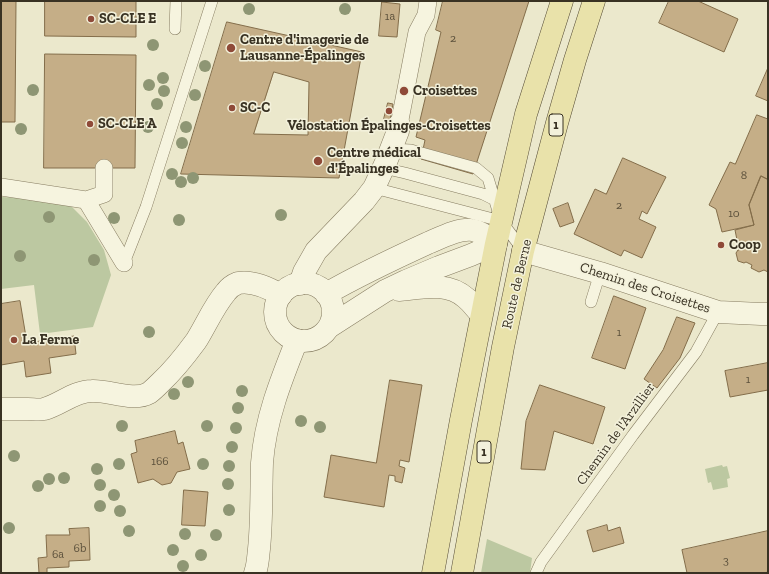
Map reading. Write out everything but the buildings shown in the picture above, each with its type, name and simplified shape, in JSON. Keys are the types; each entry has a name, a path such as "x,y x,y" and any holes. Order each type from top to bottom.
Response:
{"main road":[{"name":"Route de Berne","path":"434,573 481,314 501,221 526,114 562,1"},
{"name":"Route de Berne","path":"462,573 505,336 524,251 559,116 594,1"},
{"path":"496,244 524,251"}],"street":[{"path":"1,409 44,409 79,393 97,390 132,396 143,395 149,392 180,363 197,340 229,288 239,283 248,283 290,290 311,285 317,287 330,299 332,310 331,322 320,336 315,339 303,341 286,335 278,325 275,313 276,306 290,290 304,272 316,251 364,201 374,188 398,131 417,32 426,15 428,1"},
{"path":"1,187 86,200 104,194 104,168"},
{"path":"86,200 124,263"},
{"path":"326,294 393,259 442,237 462,230 479,231 496,244 426,272 385,292 328,327"},
{"name":"Chemin des Croisettes","path":"524,251 600,273 718,312 768,314"},
{"path":"385,292 434,287 449,288 466,298 481,314"},
{"path":"256,573 261,529 262,463 265,439 273,407 297,340"}],"lane":[{"path":"175,29 176,1"},
{"path":"124,263 146,207 212,1"},
{"path":"387,159 411,150 476,168 488,178 501,221 524,251"},
{"path":"387,159 405,173 483,194 495,200"},
{"path":"374,188 501,221"},
{"path":"591,302 600,273"},
{"name":"Chemin de l'Arzillier","path":"536,573 541,562 633,435 696,352 718,312"}],"green space":[{"path":"1,197 27,198 71,206 87,222 104,250 111,275 93,327 40,334 34,285 1,289"},
{"path":"722,465 723,467 727,466 730,478 727,479 728,487 713,490 711,482 708,483 705,469"},
{"path":"487,539 532,558 530,573 481,573"}],"place":[{"name":"SC-CLE E","path":"91,19"},
{"name":"Centre d'imagerie de Lausanne-Épalinges","path":"231,48"},
{"name":"Croisettes","path":"404,91"},
{"name":"SC-C","path":"232,108"},
{"name":"Vélostation Épalinges-Croisettes","path":"389,111"},
{"name":"SC-CLE A","path":"90,124"},
{"name":"Centre médical d'Épalinges","path":"318,161"},
{"name":"Coop","path":"721,245"},
{"name":"La Ferme","path":"14,340"}]}
